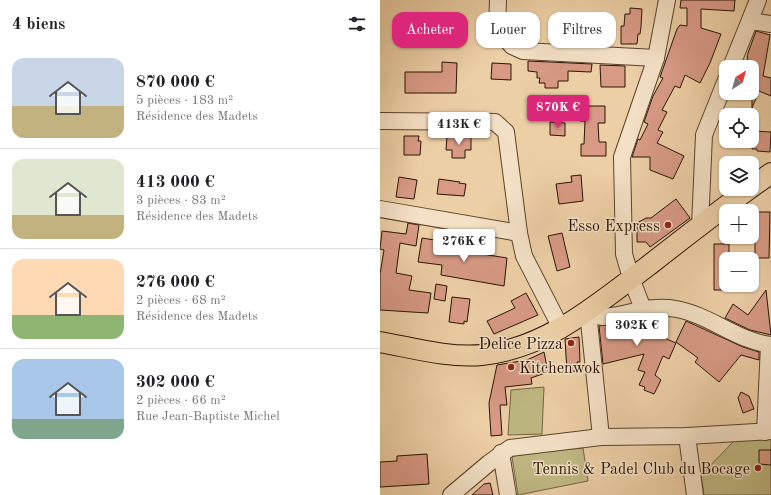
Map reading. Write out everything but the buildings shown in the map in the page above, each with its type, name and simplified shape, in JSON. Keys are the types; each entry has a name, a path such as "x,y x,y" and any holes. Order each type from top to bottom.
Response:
{"main road":[{"path":"759,182 771,173"},
{"path":"380,342 462,356 498,353 529,344 588,312 741,196"}],"street":[{"path":"498,0 497,29 512,46 523,51 656,58"},
{"path":"643,309 631,278 624,254 622,157 656,58 667,0"},
{"path":"734,60 758,0"},
{"path":"750,21 771,24"},
{"path":"700,226 704,135 719,98"},
{"path":"380,121 496,122 506,132 519,233 524,256 561,328"},
{"path":"380,209 519,233"},
{"path":"451,495 501,453 510,448 601,437 687,436 768,432 770,345 743,337 692,312 662,307 601,317 588,312 601,437"},
{"path":"687,436 695,495"},
{"path":"501,453 508,495"}],"shaded area":[{"path":"544,387 542,434 508,435 511,390"},
{"path":"771,439 771,495 704,495 701,475 734,441"},
{"path":"583,448 588,481 518,495 512,457 522,453"}],"place":[{"name":"Esso Express","path":"668,225"},
{"name":"Delice Pizza","path":"571,343"},
{"name":"Kitchenwok","path":"511,367"},
{"name":"Tennis & Padel Club du Bocage","path":"758,468"}]}
